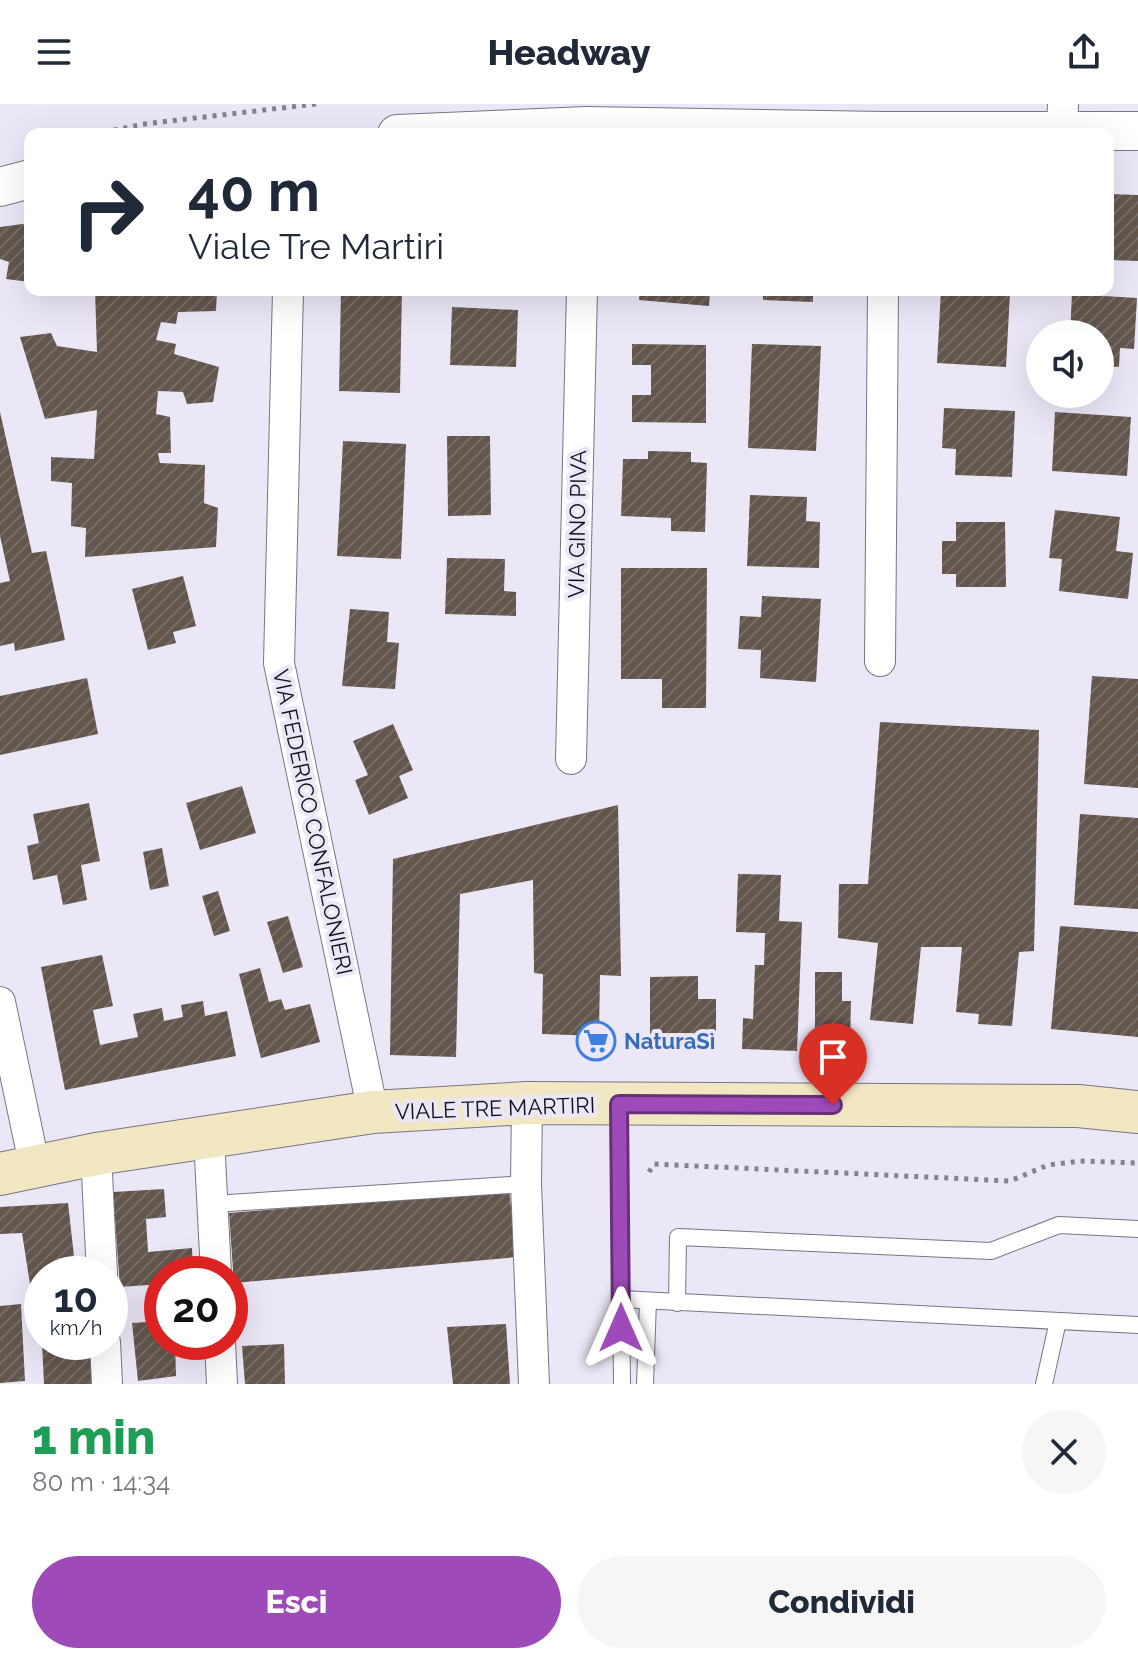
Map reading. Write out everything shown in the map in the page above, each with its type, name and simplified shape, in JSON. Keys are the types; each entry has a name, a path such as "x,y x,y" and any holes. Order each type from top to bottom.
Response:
{"main road":[{"name":"VIALE TRE MARTIRI","path":"18,1171 96,1154 373,1112 527,1103 1078,1106 1138,1112"}],"street":[{"path":"931,128 1062,117 1138,131"},
{"path":"0,187 24,181"},
{"name":"VIA FEDERICO CONFALONIERI","path":"288,296 279,663 373,1112"},
{"name":"VIA GINO PIVA","path":"571,759 582,296"},
{"path":"880,661 883,296"},
{"path":"0,1002 18,1171"},
{"path":"527,1103 526,1184 534,1384"},
{"path":"209,1138 215,1256"},
{"path":"96,1154 101,1256"},
{"path":"106,1360 107,1384"},
{"path":"221,1360 222,1384"}],"lane":[{"path":"619,1104 622,1384"},
{"path":"213,1204 526,1184"},
{"path":"677,1303 678,1237 991,1251 1059,1225 1138,1229"},
{"path":"621,1299 1138,1325"},
{"path":"645,1384 648,1301"},
{"path":"1044,1384 1058,1321"}],"path":[{"path":"124,128 316,104"},
{"path":"620,1196 637,1193 654,1164 1010,1181 1048,1165 1080,1161 1138,1163"}],"building":[{"path":"1114,194 1138,195 1138,261 1114,260"},
{"path":"24,224 24,281 6,279 9,262 0,259 0,227"},
{"path":"95,296 217,296 216,311 178,312 176,324 161,322 156,340 176,344 174,354 219,367 213,402 187,404 183,392 158,391 156,414 170,417 171,453 158,453 160,463 205,465 204,503 218,508 216,547 85,557 86,528 71,526 72,483 51,481 51,457 94,459 97,410 45,419 20,337 51,333 57,346 97,352"},
{"path":"341,296 402,296 400,393 339,391"},
{"path":"639,296 710,296 709,306 639,300"},
{"path":"763,296 813,296 813,302 763,300"},
{"path":"941,296 1010,296 1006,367 937,363"},
{"path":"1072,296 1137,298 1134,349 1120,348 1119,367 1114,367 1114,320 1071,320"},
{"path":"452,307 518,310 516,367 450,365"},
{"path":"632,344 706,345 706,423 632,422 632,395 651,395 651,365 632,365"},
{"path":"752,344 821,346 816,451 748,448"},
{"path":"944,408 1015,411 1012,477 955,475 956,449 942,448"},
{"path":"0,412 32,553 46,551 65,640 15,651 14,643 0,646 0,583 10,581 0,536"},
{"path":"1055,412 1131,417 1127,476 1052,471"},
{"path":"447,436 490,436 491,515 448,516"},
{"path":"343,441 406,444 401,559 337,556"},
{"path":"648,451 691,452 691,462 707,463 705,532 671,531 671,518 621,516 623,459 648,459"},
{"path":"750,495 807,497 806,521 820,522 819,568 747,566"},
{"path":"1055,510 1120,517 1116,551 1133,553 1128,599 1059,591 1062,559 1049,558"},
{"path":"956,522 1005,522 1006,587 956,587 956,574 942,574 942,541 956,541"},
{"path":"447,558 505,559 504,591 516,592 516,616 445,614"},
{"path":"621,568 707,568 706,708 662,708 662,679 621,679"},
{"path":"183,576 196,626 173,632 176,643 148,650 132,589"},
{"path":"762,596 821,599 816,682 760,678 761,650 738,649 740,616 761,617"},
{"path":"350,609 389,612 387,642 399,643 395,689 342,686"},
{"path":"1092,676 1138,679 1138,788 1084,784"},
{"path":"87,678 98,734 0,755 0,696"},
{"path":"880,722 1039,730 1034,951 1019,952 1012,1026 978,1024 979,1014 956,1012 962,947 921,947 913,1024 870,1020 878,943 838,938 839,884 868,884"},
{"path":"393,724 413,770 399,776 408,798 369,815 355,780 368,775 353,741"},
{"path":"242,786 256,833 200,850 186,803"},
{"path":"89,803 100,861 81,865 87,900 63,905 57,875 33,880 27,846 39,843 33,814"},
{"path":"618,805 621,976 600,975 599,1036 542,1034 543,974 534,973 533,880 460,894 456,1057 390,1055 393,859"},
{"path":"1080,814 1138,818 1138,909 1074,905"},
{"path":"162,848 169,886 150,890 143,852"},
{"path":"738,874 781,875 779,921 802,922 797,1051 742,1049 743,1018 753,1019 755,965 764,965 765,933 736,932"},
{"path":"218,891 230,931 214,936 202,896"},
{"path":"288,916 303,967 283,973 267,922"},
{"path":"1060,926 1138,932 1138,1037 1051,1029"},
{"path":"102,955 113,1006 93,1010 100,1045 138,1037 133,1014 162,1008 164,1021 183,1017 181,1005 203,1001 205,1016 227,1011 236,1056 65,1090 41,967"},
{"path":"260,968 269,1002 281,999 285,1010 310,1004 320,1042 261,1058 239,974"},
{"path":"815,972 842,972 842,1001 851,1001 850,1043 815,1043"},
{"path":"698,976 698,999 716,999 716,1033 650,1034 650,977"},
{"path":"164,1189 166,1217 146,1219 148,1252 192,1248 192,1256 144,1256 144,1285 128,1286 128,1256 118,1256 113,1192"},
{"path":"509,1190 517,1257 248,1282 248,1256 232,1256 229,1213"},
{"path":"68,1203 74,1256 26,1256 22,1233 0,1234 0,1207"},
{"path":"21,1304 25,1381 0,1383 0,1306"},
{"path":"144,1322 144,1360 176,1360 176,1376 138,1381 132,1323"},
{"path":"506,1324 510,1384 453,1384 447,1327"},
{"path":"284,1344 285,1384 245,1384 243,1360 248,1360 248,1346"},
{"path":"43,1360 92,1360 94,1384 44,1384"}],"place":[{"name":"NaturaSì","path":"596,1041"}],"route":[{"path":"621,1328 619,1104 833,1105"}]}
